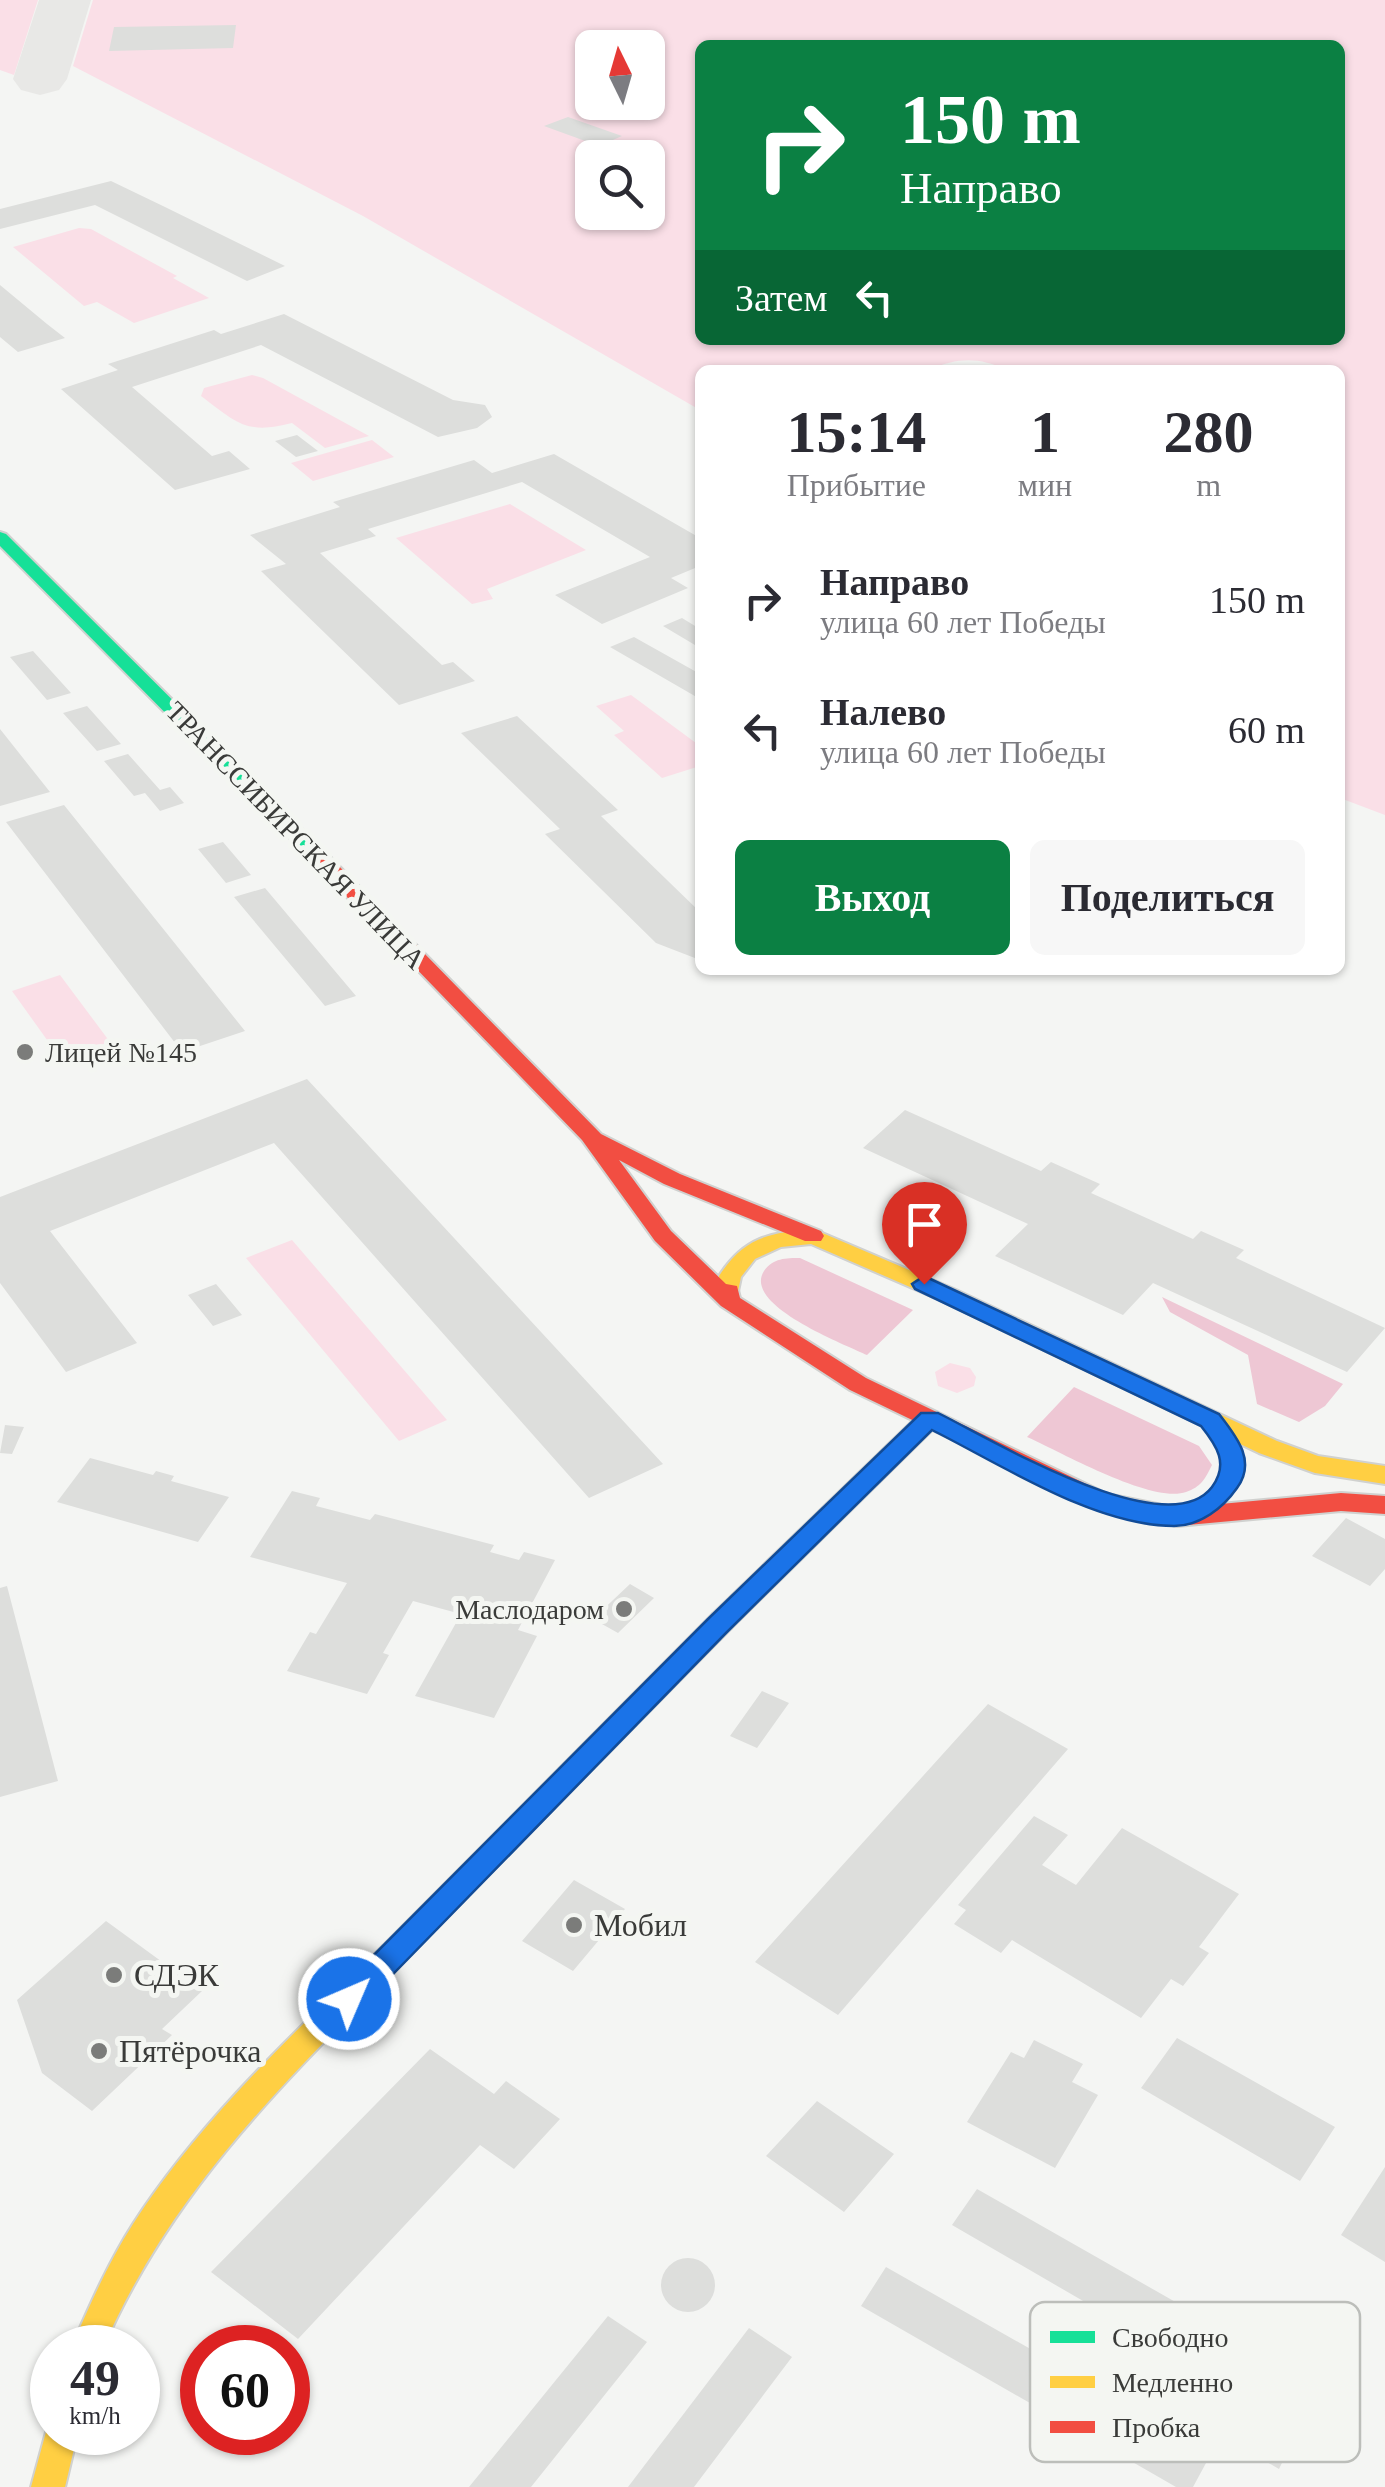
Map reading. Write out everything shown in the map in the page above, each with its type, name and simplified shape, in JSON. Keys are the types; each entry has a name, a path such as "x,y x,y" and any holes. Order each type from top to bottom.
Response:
{"main road":[{"name":"ТРАНССИБИРСКАЯ УЛИЦА","path":"0,538 250,785 590,1135"},
{"path":"590,1135 672,1179 948,1295 1210,1420 1315,1464 1385,1475"},
{"path":"590,1135 663,1236 729,1301 858,1384 1102,1502 1177,1517 1341,1502 1385,1505"},
{"path":"729,1301 730,1276 746,1254 776,1240 812,1236"},
{"path":"95,2325 130,2248 173,2186 246,2103 717,1626 930,1419"},
{"path":"1210,1420 1231,1447 1232,1462"},
{"path":"1177,1517 1213,1503 1222,1490"},
{"path":"48,2487 56,2455"}],"shaded area":[{"path":"0,0 38,0 14,75 0,70"},
{"path":"93,0 1385,0 1385,815 1345,800 1345,365 993,365 968,360 943,365 695,365 695,407 363,216 73,66"},
{"path":"79,228 91,229 209,298 134,323 97,302 84,306 13,247"},
{"path":"252,375 369,436 325,448 292,423 252,427 201,396 204,388"},
{"path":"372,440 394,457 313,481 291,463"},
{"path":"510,504 586,550 487,589 493,599 472,604 396,538"},
{"path":"631,695 695,742 695,768 662,778 614,735 624,731 596,706"},
{"path":"60,975 110,1042 60,1058 12,991"},
{"path":"292,1240 447,1420 399,1441 246,1258"},
{"path":"800,1258 913,1310 867,1355 838,1342 781,1310 761,1284 771,1263"},
{"path":"1162,1297 1343,1384 1325,1406 1299,1422 1257,1404 1248,1355 1170,1312"},
{"path":"950,1363 970,1368 976,1377 974,1386 957,1393 938,1386 935,1372"},
{"path":"1074,1387 1199,1446 1212,1465 1205,1478 1186,1492 1152,1491 1106,1475 1027,1437"}],"building":[{"path":"236,25 233,48 109,51 114,27"},
{"path":"568,117 622,136 613,140 582,140 544,126"},
{"path":"111,181 285,266 247,281 95,205 0,229 0,209"},
{"path":"0,285 65,338 18,352 0,337"},
{"path":"284,314 453,400 485,405 492,417 477,428 438,437 261,345 132,387 212,456 229,451 250,469 175,490 61,389 118,370 108,364 214,330 221,334"},
{"path":"297,435 318,451 296,457 275,441"},
{"path":"554,454 695,535 695,568 671,578 688,588 602,624 555,595 650,557 522,482 368,529 376,536 320,553 442,665 453,662 475,681 399,705 261,571 286,564 250,535 340,507 333,502 474,460 492,473"},
{"path":"682,618 695,626 695,645 663,626"},
{"path":"634,637 695,671 695,696 610,647"},
{"path":"33,651 71,693 47,700 10,657"},
{"path":"87,706 121,744 97,751 63,713"},
{"path":"517,716 618,810 601,816 695,907 695,958 656,943 545,834 560,829 461,733"},
{"path":"0,729 50,792 0,806"},
{"path":"128,754 160,790 170,787 184,803 160,811 145,793 134,796 104,761"},
{"path":"64,805 245,1031 182,1052 6,822"},
{"path":"223,842 251,875 226,883 198,849"},
{"path":"265,888 356,996 325,1006 234,897"},
{"path":"307,1079 663,1464 589,1498 274,1143 50,1231 137,1343 66,1372 0,1283 0,1197"},
{"path":"905,1110 1041,1171 1051,1162 1100,1184 1091,1193 1193,1239 1201,1231 1244,1250 1236,1258 1385,1328 1347,1372 1153,1283 1123,1315 995,1256 1028,1224 863,1148"},
{"path":"216,1284 242,1315 213,1326 188,1295"},
{"path":"5,1425 24,1427 12,1454 0,1453"},
{"path":"90,1458 153,1475 156,1471 174,1476 171,1481 229,1497 198,1542 57,1502"},
{"path":"292,1491 320,1498 316,1506 370,1520 375,1514 494,1545 490,1552 519,1560 524,1552 555,1560 518,1630 537,1636 494,1718 415,1696 461,1614 413,1601 383,1653 389,1655 367,1694 287,1671 310,1632 316,1634 347,1583 250,1557"},
{"path":"1346,1518 1385,1539 1385,1569 1370,1586 1312,1556"},
{"name":"Маслодаром","path":"630,1584 654,1598 618,1633 593,1619"},
{"path":"7,1586 58,1781 0,1797 0,1588"},
{"path":"762,1691 789,1703 757,1748 730,1736"},
{"path":"988,1704 1068,1749 838,2015 755,1962"},
{"path":"1034,1816 1068,1835 1042,1865 1076,1885 1122,1828 1239,1894 1199,1947 1209,1953 1183,1986 1171,1979 1141,2018 1012,1940 1001,1953 954,1924 966,1910 958,1905"},
{"name":"Мобил","path":"574,1880 625,1909 573,1971 522,1941"},
{"path":"106,1921 202,1991 162,2029 172,2035 92,2111 42,2073 17,2000"},
{"path":"1177,2038 1335,2127 1300,2181 1141,2088"},
{"path":"1034,2040 1083,2064 1072,2082 1098,2095 1055,2168 967,2122 1011,2052 1024,2058"},
{"path":"430,2049 494,2094 506,2081 560,2119 514,2169 480,2145 310,2326 280,2325 211,2272"},
{"path":"817,2101 894,2154 844,2212 766,2156"},
{"path":"1385,2167 1385,2262 1341,2235"},
{"path":"977,2189 1175,2302 1085,2302 952,2225"},
{"path":"688,2258 707,2266 715,2285 707,2304 688,2312 669,2304 661,2285 669,2266"},
{"path":"886,2267 1030,2349 1030,2403 861,2306"},
{"path":"608,2316 647,2342 531,2487 469,2487"},
{"path":"749,2328 792,2357 694,2487 628,2487"},
{"path":"1132,2462 1207,2462 1193,2487 1176,2487"}],"taxiway":[{"path":"40,79 65,0"}],"traffic: fast":[{"path":"0,537 324,862"},
{"path":"722,1621 929,1419"}],"traffic: slow":[{"path":"729,1291 730,1276 747,1254 776,1240 813,1236 948,1295 1268,1447 1315,1464 1385,1475"},
{"path":"97,2325 143,2235 218,2135 393,1954"},
{"path":"48,2487 56,2455"}],"traffic: jam":[{"path":"324,862 590,1135 663,1236 729,1301"},
{"path":"601,1141 672,1179 813,1236"},
{"path":"729,1291 729,1301 858,1384 1101,1502 1177,1517 1341,1502 1385,1505"},
{"path":"393,1954 722,1621"}],"place":[{"name":"Лицей №145","path":"25,1052"},
{"name":"Маслодаром","path":"624,1609"},
{"name":"Мобил","path":"574,1925"},
{"name":"СДЭК","path":"114,1975"},
{"name":"Пятёрочка","path":"99,2051"}],"route":[{"path":"349,1999 717,1626 930,1419 1102,1502 1141,1512 1177,1517 1213,1503 1232,1477 1231,1447 1210,1420 924,1284"}]}
